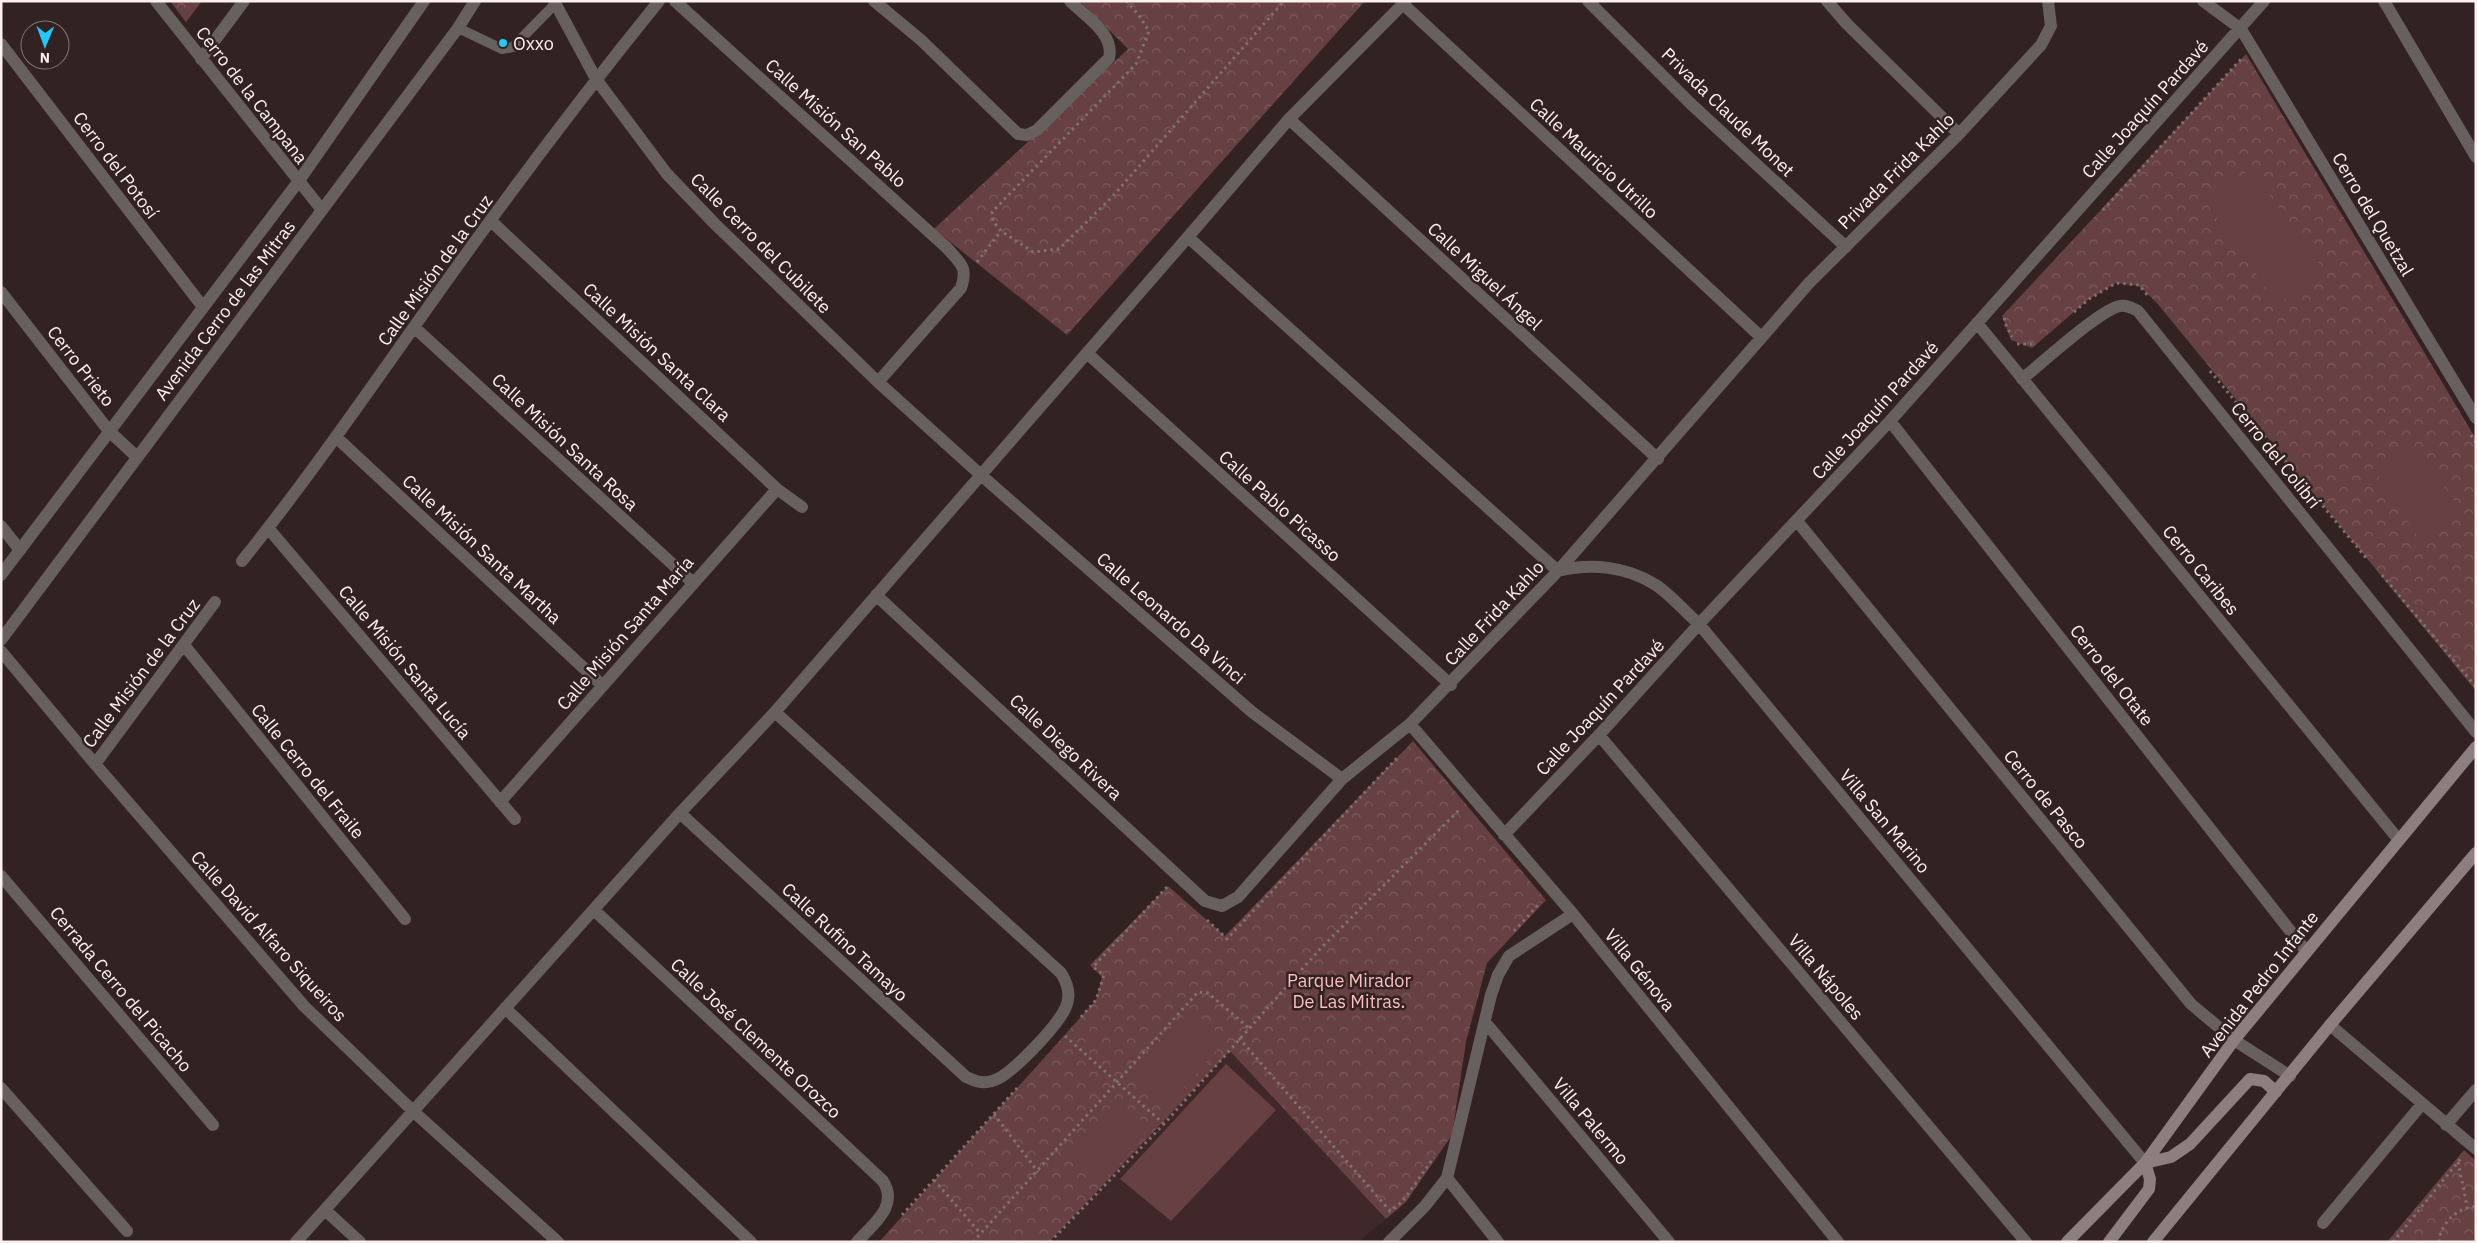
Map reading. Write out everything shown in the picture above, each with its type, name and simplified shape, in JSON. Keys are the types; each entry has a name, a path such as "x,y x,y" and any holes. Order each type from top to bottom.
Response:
{"main road":[{"name":"Avenida Pedro Infante","path":"2067,1242 2145,1163 2234,1040 2398,839 2476,747"},
{"path":"2152,1242 2330,1025 2476,853"},
{"path":"2109,1242 2149,1189 2150,1179 2145,1163 2171,1157 2190,1144 2250,1079 2264,1081 2276,1092"}],"street":[{"name":"Cerro de la Campana","path":"156,1 322,210"},
{"path":"201,59 244,1"},
{"name":"Avenida Cerro de las Mitras","path":"1,575 298,182 424,1"},
{"name":"Avenida Cerro de las Mitras","path":"1,640 458,28 475,1"},
{"name":"Calle Misión de la Cruz","path":"242,561 337,438 414,327 596,79 659,1"},
{"name":"Calle Misión San Pablo","path":"674,1 947,248 964,267 965,277"},
{"path":"874,1 920,40 1018,134 1027,135 1037,130 1109,58 1110,47 1104,34 1070,1"},
{"name":"Privada Claude Monet","path":"1588,1 1690,103 1846,247"},
{"path":"1827,1 1847,24 1959,134"},
{"name":"Privada Frida Kahlo","path":"1761,337 1809,283 1959,134 2041,45 2051,26 2048,1"},
{"path":"2203,1 2241,29"},
{"name":"Calle Joaquín Pardavé","path":"1504,835 1599,736 1699,624 1890,421 2264,1"},
{"path":"2384,1 2476,157"},
{"name":"Calle Cerro del Cubilete","path":"555,2 596,79 667,174 715,224 878,382 982,476"},
{"path":"296,1242 680,813 775,712 982,476 1289,119 1404,3"},
{"name":"Calle Mauricio Utrillo","path":"1404,3 1761,337"},
{"name":"Cerro del Quetzal","path":"2241,29 2476,418"},
{"name":"Cerro del Potosí","path":"1,44 203,307"},
{"name":"Calle Miguel Ángel","path":"1289,119 1658,459"},
{"name":"Calle Misión Santa Clara","path":"491,221 777,489 802,507"},
{"path":"1188,237 1558,572"},
{"path":"878,382 961,288 965,277"},
{"name":"Cerro Prieto","path":"1,292 109,431 136,457"},
{"name":"Cerro del Colibrí","path":"2022,379 2104,313 2120,306 2128,306 2138,311 2476,732"},
{"name":"Cerro Caribes","path":"1976,323 2398,839"},
{"name":"Calle Misión Santa Rosa","path":"414,327 692,582"},
{"name":"Calle Frida Kahlo","path":"1238,897 1342,779 1410,724 1451,685 1558,572 1658,459 1761,337"},
{"name":"Calle Pablo Picasso","path":"1087,353 1451,685"},
{"name":"Cerro del Otate","path":"1890,421 2306,951"},
{"name":"Calle Misión Santa Martha","path":"337,438 603,686"},
{"name":"Calle Leonardo Da Vinci","path":"982,476 1252,712 1342,779"},
{"name":"Calle Misión Santa María","path":"500,802 692,582 777,489"},
{"name":"Cerro de Pasco","path":"1797,521 2190,1004 2234,1040 2290,1076"},
{"path":"1,526 20,550"},
{"name":"Calle Misión Santa Lucía","path":"268,528 515,819"},
{"name":"Villa San Marino","path":"1558,572 1580,566 1599,566 1632,574 1656,586 1699,624 2145,1163"},
{"name":"Calle Diego Rivera","path":"876,596 1205,901 1222,906 1238,897"},
{"name":"Calle Misión de la Cruz","path":"94,764 215,602"},
{"name":"Calle Cerro del Fraile","path":"184,645 405,919"},
{"name":"Calle David Alfaro Siqueiros","path":"1,651 94,764 286,986 414,1112 558,1242"},
{"name":"Calle Rufino Tamayo","path":"680,813 966,1077 977,1082 994,1081 1004,1076 1050,1030 1065,1009 1068,989 1061,973 775,712"},
{"name":"Villa Génova","path":"1410,724 1474,796 1504,835 1573,914 1838,1242"},
{"name":"Villa Nápoles","path":"1599,736 2026,1242"},
{"name":"Cerrada Cerro del Picacho","path":"1,876 213,1125"},
{"name":"Calle José Clemente Orozco","path":"594,910 883,1181 888,1188 884,1212 857,1242"},
{"path":"1389,1242 1425,1206 1447,1178 1491,995 1498,975 1509,956 1573,914"},
{"path":"505,1008 752,1242"},
{"name":"Villa Palermo","path":"1486,1022 1669,1242"},
{"path":"2330,1025 2474,1147"},
{"path":"1,1088 126,1231"},
{"path":"2446,1125 2476,1090"},
{"path":"2323,1223 2422,1104"},
{"path":"1447,1178 1498,1242"},
{"path":"325,1210 360,1242"}],"lane":[{"path":"458,28 502,49 507,49 513,47 555,2"}],"path":[{"path":"1126,1 1138,14 1149,31 1136,64 992,212 993,222 1001,232 1032,252 1059,249 1112,197 1284,1"},
{"path":"2101,213 2241,59 2246,58"},
{"path":"965,277 1001,232"},
{"path":"2008,315 2004,321 2012,336"},
{"path":"2471,434 2476,443"},
{"path":"2382,575 2476,687"},
{"path":"1203,918 1227,939 1400,755"},
{"path":"1050,1242 1164,1124 1321,948 1465,804"},
{"path":"1168,886 1175,892"},
{"path":"1536,893 1542,900"},
{"path":"974,1242 1198,992 1208,993 1249,1028"},
{"path":"1064,1035 1164,1124"},
{"path":"1239,1038 1390,1210"},
{"path":"994,1114 1038,1172"},
{"path":"2393,1242 2458,1162 2474,1147"},
{"path":"2458,1162 2467,1206"},
{"path":"934,1180 981,1234"},
{"path":"2439,1242 2441,1232 2451,1217 2467,1206 2476,1206"},
{"path":"2397,1236 2398,1242"}],"shaded area":[{"path":"1230,1051 1386,1219 1358,1242 1049,1242"}],"green space":[{"path":"170,1 202,1 186,22"},
{"path":"1080,1 1365,1 1067,335 934,229 1128,49"},
{"path":"2246,54 2476,439 2476,691 2156,302 2139,286 2116,283 2089,299 2032,348 2011,340 2002,316"},
{"path":"2251,169 2324,270 2278,304 2204,200"},
{"path":"2416,446 2462,513 2419,538 2376,472"},
{"name":"Parque Mirador De Las Mitras.","path":"1413,741 1546,900 1487,963 1466,1042 1452,1135 1406,1202 1386,1219 1230,1051 1049,1242 879,1242 1096,1000 1102,977 1090,965 1168,886 1225,936"},
{"path":"1190,1008 1226,1040 1167,1106 1131,1074"},
{"path":"1226,1064 1276,1110 1171,1221 1120,1179"},
{"path":"1118,1100 1152,1129 1099,1185 1066,1158"},
{"path":"2464,1150 2476,1161 2476,1242 2387,1242"}],"place":[{"name":"Oxxo","path":"503,43"}]}
